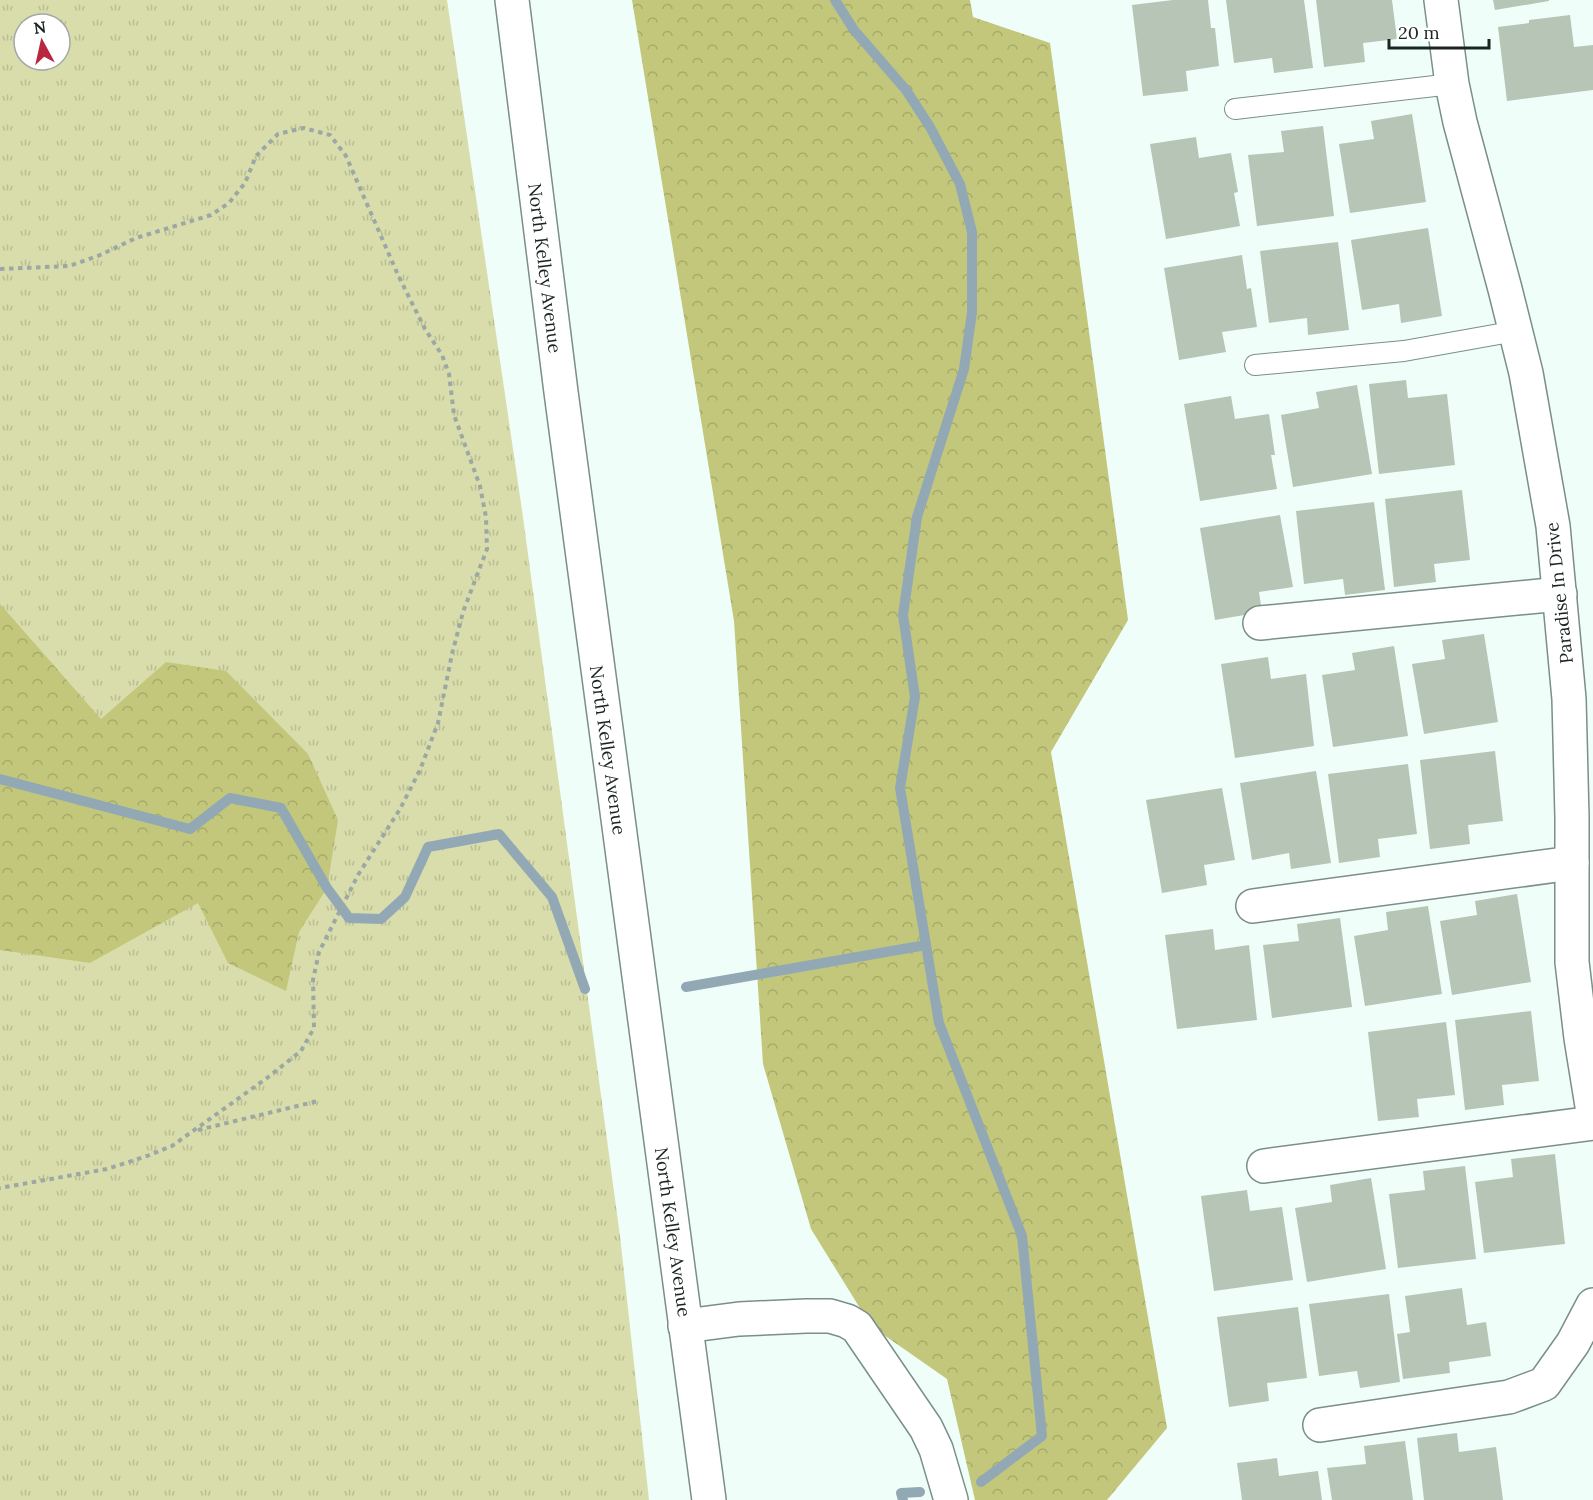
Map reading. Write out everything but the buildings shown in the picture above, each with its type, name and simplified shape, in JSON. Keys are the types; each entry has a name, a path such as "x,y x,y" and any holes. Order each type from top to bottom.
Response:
{"street":[{"name":"North Kelley Avenue","path":"512,0 562,404 709,1500"},
{"name":"Paradise In Drive","path":"1441,0 1452,84 1460,122 1526,373 1553,526 1569,699 1572,962 1589,1060 1593,1112"},
{"path":"1260,623 1560,594"},
{"path":"1253,906 1572,863"},
{"path":"1264,1166 1593,1123"},
{"path":"1320,1425 1509,1397 1544,1384 1573,1343 1593,1305"},
{"path":"685,1326 739,1319 806,1316 830,1316 847,1321 866,1339 926,1428 939,1458 951,1500"}],"lane":[{"path":"1235,109 1452,84"},
{"path":"1255,366 1404,351 1516,331"}],"path":[{"path":"0,269 69,266 98,256 136,238 211,215 229,203 245,183 256,156 278,134 304,128 330,135 346,156 425,329 442,355 449,374 454,415 480,486 486,517 487,549 463,612 438,723 431,742 400,809 353,886 320,952 313,980 314,1028 301,1050 267,1078 172,1146 108,1168 0,1188"},
{"path":"194,1131 318,1101"}],"green space":[{"path":"0,0 447,0 523,517 620,1236 649,1500 0,1500"},
{"path":"632,0 970,0 973,17 1050,43 1128,620 1051,752 1167,1428 1107,1500 975,1500 947,1379 871,1326 811,1229 763,1064 734,621"},
{"path":"0,604 101,719 166,662 226,671 308,754 338,820 327,888 299,932 286,991 228,963 198,903 90,963 0,950"}],"waterway":[{"path":"835,0 854,30 906,90 930,127 960,184 972,232 972,312 964,369 917,517 903,615 915,697 900,788 939,1023 1022,1236 1042,1436 981,1482"},
{"path":"0,779 190,829 230,798 281,808 327,888 349,918 381,919 405,897 428,847 499,834 552,897 585,989"},
{"path":"686,987 926,945"},
{"path":"903,1500 901,1493 920,1492"}]}
